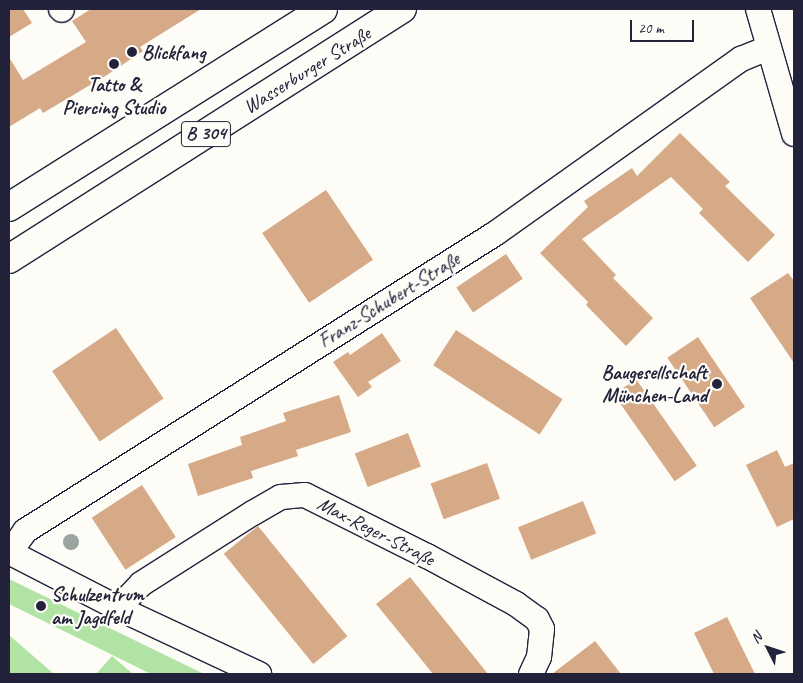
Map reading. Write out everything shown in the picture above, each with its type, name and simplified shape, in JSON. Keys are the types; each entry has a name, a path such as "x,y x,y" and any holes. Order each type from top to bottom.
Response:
{"main road":[{"name":"B 304","path":"9,207 323,9"},
{"name":"Wasserburger Straße","path":"9,259 402,9"}],"street":[{"path":"758,9 794,134"},
{"name":"Franz-Schubert-Straße","path":"9,552 25,531 496,233 741,59 768,48"},
{"name":"Max-Reger-Straße","path":"118,608 141,584 253,513 282,497 305,495 452,569 516,604 537,619 542,629 540,648 539,657 531,674"},
{"path":"9,552 118,608 259,674"}],"green space":[{"path":"9,579 204,674 151,674 9,604"},
{"path":"9,635 54,674 9,674"},
{"path":"112,656 133,674 96,674"}],"building":[{"path":"9,9 23,9 32,23 9,37"},
{"path":"91,9 201,9 140,47 143,51 107,75 43,113 40,108 9,127 9,57 23,80 86,42 72,21"},
{"path":"680,133 730,182 725,186 775,235 748,262 699,213 703,209 671,177 582,239 616,275 613,278 653,318 626,346 586,305 588,302 540,253 588,207 584,201 632,168 637,176"},
{"path":"326,190 373,260 309,303 262,233"},
{"path":"506,254 523,279 473,312 456,288"},
{"path":"788,273 794,281 794,363 750,298"},
{"path":"116,328 164,398 100,442 52,371"},
{"path":"456,330 563,399 540,434 433,365"},
{"path":"382,333 401,361 368,382 372,387 358,397 333,362 348,352 350,355"},
{"path":"698,337 745,407 714,427 667,358"},
{"path":"636,379 697,466 675,481 614,394"},
{"path":"339,395 351,432 296,450 298,456 251,471 253,478 198,496 188,464 242,445 240,437 286,421 283,413"},
{"path":"408,433 421,467 368,487 355,453"},
{"path":"777,450 785,467 794,463 794,519 777,527 746,465"},
{"path":"487,463 500,499 444,519 431,484"},
{"path":"142,485 176,537 125,570 92,518"},
{"path":"583,501 596,533 531,560 518,527"},
{"path":"258,526 347,636 313,664 224,554"},
{"path":"410,577 488,674 433,674 376,604"},
{"path":"727,617 755,674 714,674 694,633"},
{"path":"595,641 621,674 552,674"}],"place":[{"name":"Blickfang","path":"132,52"},
{"name":"Tatto & Piercing Studio","path":"114,64"},
{"name":"Baugesellschaft München-Land","path":"717,384"},
{"name":"Schulzentrum am Jagdfeld","path":"41,606"}]}
